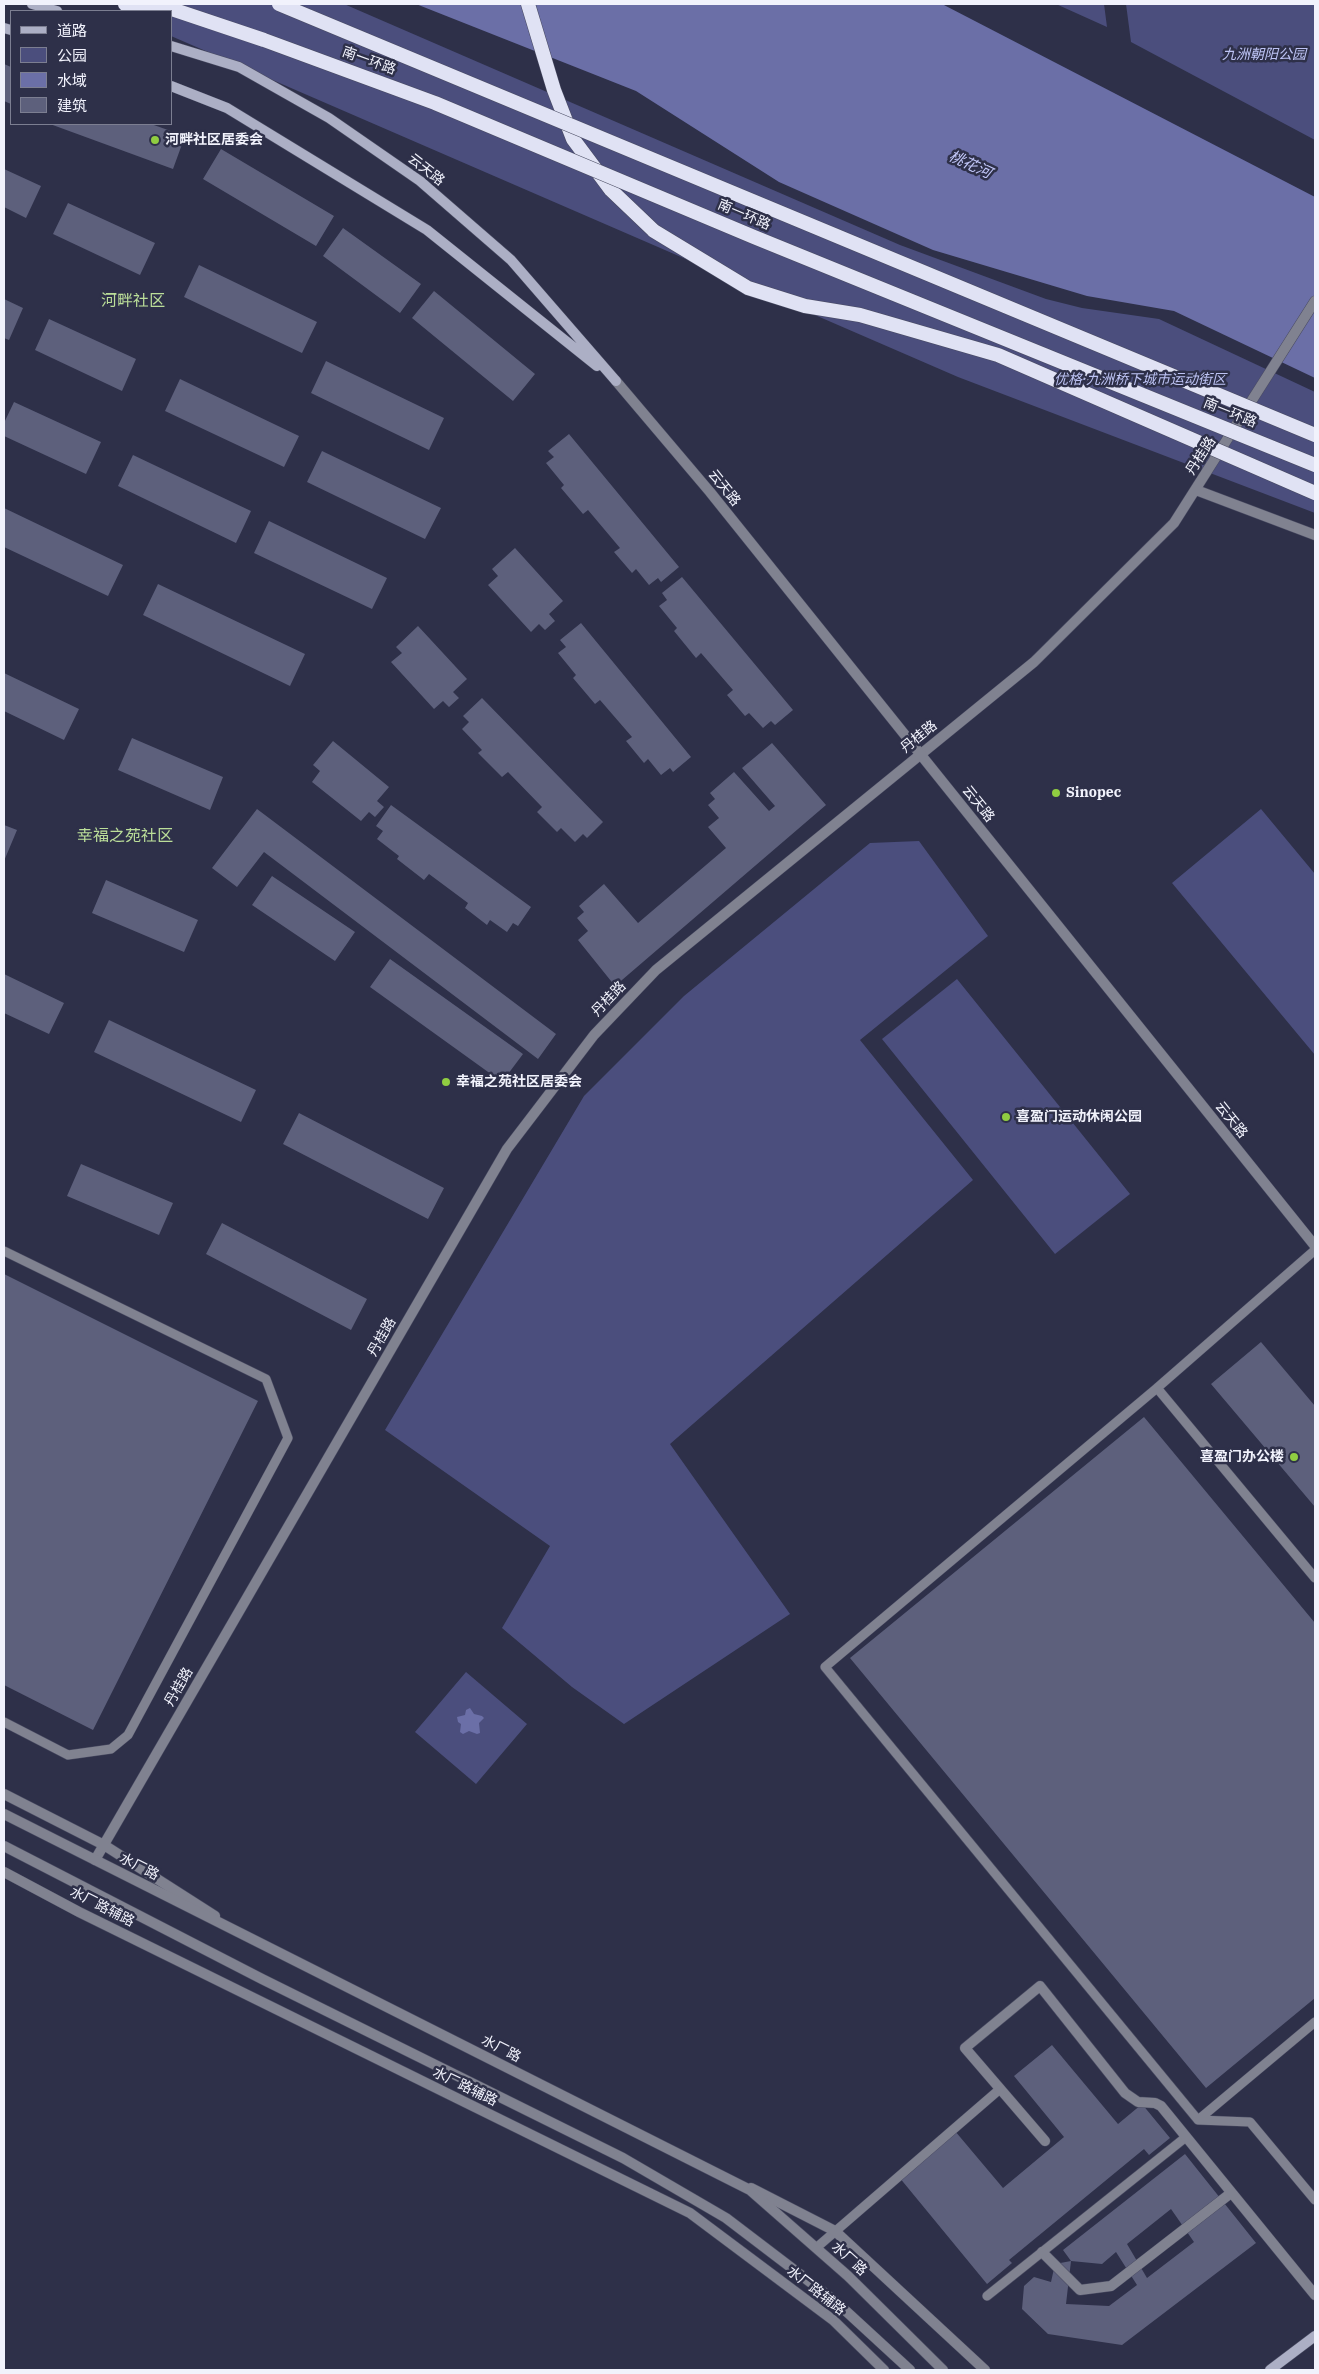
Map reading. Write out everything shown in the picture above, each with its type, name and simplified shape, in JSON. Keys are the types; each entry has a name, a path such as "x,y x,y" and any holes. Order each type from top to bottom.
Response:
{"highway":[{"path":"125,4 150,10"},
{"name":"南一环路","path":"157,4 264,40 435,103 754,238 1315,465"},
{"name":"南一环路","path":"280,4 1315,435"},
{"path":"528,4 545,63 572,139 611,190 654,231 748,288 805,306 860,315 998,355 1315,493"},
{"path":"172,16 264,40"}],"main road":[{"path":"32,4 53,10"},
{"name":"云天路","path":"172,46 239,67 329,118 420,180 511,260 616,381"},
{"name":"云天路","path":"172,86 227,108 427,230 616,381"},
{"path":"1270,2370 1315,2336"}],"street":[{"name":"丹桂路","path":"95,1860 507,1149 594,1035 656,970 1034,662 1174,523 1315,301"},
{"name":"云天路","path":"616,381 710,492 1315,1246"},
{"path":"1196,490 1315,535"},
{"path":"4,1794 104,1845 247,1937"},
{"name":"水厂路","path":"4,1814 750,2190 848,2276 943,2370"},
{"path":"4,1846 262,1979 623,2158 675,2188 726,2218 834,2300 910,2370"},
{"name":"水厂路辅路","path":"4,1872 79,1912 690,2213 833,2320 884,2370"},
{"path":"1045,2141 965,2048 1040,1986 1125,2093 1138,2102 1161,2106 1315,2295"},
{"path":"355,1991 836,2231 985,2370"},
{"path":"1042,2252 1080,2290 1111,2286 1232,2192"}],"lane":[{"path":"1315,1250 1157,1388 826,1667 1198,2120 1250,2122 1315,2200"},
{"path":"4,1251 266,1379 288,1438 128,1735 111,1749 68,1755 4,1722"},
{"path":"1157,1388 1315,1578"},
{"path":"1198,2120 1315,2022"},
{"path":"816,2248 1000,2089"},
{"path":"987,2296 1186,2137"}],"green space":[{"name":"优格·九洲桥下城市运动街区","path":"132,4 344,4 900,245 1046,299 1082,308 1159,319 1315,392 1315,513 958,377 172,36 172,10"},
{"path":"1056,4 1104,4 1107,27"},
{"name":"九洲朝阳公园","path":"1126,4 1315,4 1315,140 1131,42"},
{"path":"1261,809 1315,874 1315,1055 1172,883"},
{"path":"919,841 988,936 860,1040 973,1180 670,1444 790,1614 624,1724 572,1687 502,1628 550,1546 385,1430 584,1096 684,996 870,843"},
{"name":"喜盈门运动休闲公园","path":"957,979 1130,1194 1055,1254 882,1039"},
{"path":"466,1672 527,1724 476,1784 415,1732"}],"water":[{"name":"桃花河","path":"416,4 942,4 1315,197 1315,378 1174,311 1087,296 933,250 779,182 636,91"},
{"path":"470,1708 474,1714 484,1718 479,1723 480,1733 477,1734 469,1731 463,1734 460,1732 461,1724 458,1722 457,1717 465,1715 466,1710"}],"building":[{"path":"4,64 10,67 10,104 4,101"},
{"path":"53,125 154,125 185,136 173,169"},
{"path":"221,149 334,216 316,246 203,179"},
{"path":"4,169 41,186 26,218 4,207"},
{"path":"68,203 155,243 140,275 53,234"},
{"path":"343,228 421,284 400,313 323,256"},
{"path":"199,265 317,322 302,353 184,297"},
{"path":"434,291 535,374 513,401 412,318"},
{"path":"4,299 23,308 9,340 4,338"},
{"path":"49,319 136,359 122,391 35,350"},
{"path":"326,361 444,418 429,450 311,393"},
{"path":"180,379 299,436 284,467 165,411"},
{"path":"14,402 101,442 86,474 4,436 4,423"},
{"path":"569,434 679,567 661,582 658,578 649,585 636,569 632,573 614,552 620,548 588,510 583,514 561,488 564,485 546,463 554,457 548,451"},
{"path":"322,451 441,508 425,539 307,482"},
{"path":"133,455 251,511 236,543 118,486"},
{"path":"4,508 123,565 108,596 4,547"},
{"path":"269,521 387,578 372,609 254,553"},
{"path":"515,548 563,601 549,614 555,621 545,630 539,624 531,632 488,585 498,576 492,569"},
{"path":"682,577 793,710 775,725 771,721 763,728 749,713 745,716 727,695 733,690 701,653 696,658 674,631 677,628 659,606 667,600 662,593"},
{"path":"158,584 305,654 290,686 143,615"},
{"path":"581,623 691,757 673,772 670,768 661,775 648,759 644,763 626,741 632,737 600,700 595,704 573,678 576,675 558,653 566,647 560,640"},
{"path":"418,626 467,679 453,692 459,698 449,707 443,701 434,709 391,662 402,653 396,647"},
{"path":"4,673 79,709 64,740 4,711"},
{"path":"482,698 603,822 587,838 583,834 575,842 561,828 557,832 537,812 542,807 508,772 502,777 478,753 482,750 462,729 469,722 463,716"},
{"path":"132,738 223,777 210,810 118,770"},
{"path":"333,741 389,787 377,801 384,807 375,817 369,812 361,821 312,782 320,771 313,765"},
{"path":"772,743 826,805 615,986 578,940 588,931 577,918 584,912 579,906 604,884 638,923 726,848 708,827 719,818 708,805 715,799 710,793 734,772 769,811 775,806 742,768"},
{"path":"391,805 531,907 518,926 513,923 507,932 490,920 487,925 465,908 468,903 429,874 424,880 397,859 399,856 377,839 383,831 376,826"},
{"path":"257,809 556,1034 538,1059 264,852 237,887 212,868"},
{"path":"4,825 17,830 4,861"},
{"path":"272,876 355,932 335,961 252,905"},
{"path":"106,880 198,920 184,952 92,913"},
{"path":"390,959 523,1054 502,1082 370,987"},
{"path":"4,974 64,1003 49,1034 4,1013"},
{"path":"109,1020 256,1090 241,1122 94,1052"},
{"path":"299,1113 444,1188 428,1219 283,1144"},
{"path":"81,1164 173,1203 159,1235 67,1196"},
{"path":"222,1223 367,1299 351,1330 206,1254"},
{"path":"4,1274 258,1401 93,1730 4,1685"},
{"name":"喜盈门办公楼","path":"1261,1342 1315,1406 1315,1507 1211,1384"},
{"path":"1144,1417 1315,1623 1315,1998 1206,2088 850,1658"},
{"path":"1052,2045 1118,2124 1142,2104 1170,2138 1149,2155 1144,2149 1009,2260 1012,2263 987,2284 899,2177 955,2131 1003,2188 1064,2137 1014,2076"},
{"path":"1185,2154 1256,2243 1122,2345 1048,2334 1022,2309 1024,2286 1034,2277 1051,2282 1055,2264 1071,2261 1063,2250","holes":["1171,2209 1194,2242 1147,2278 1127,2244","1116,2252 1137,2285 1109,2306 1066,2304 1071,2261 1102,2264"]}],"place":[{"name":"河畔社区居委会","path":"155,140"},
{"name":"Sinopec","path":"1056,793"},
{"name":"幸福之苑社区居委会","path":"446,1082"},
{"name":"喜盈门运动休闲公园","path":"1006,1117"},
{"name":"喜盈门办公楼","path":"1294,1457"}],"district":[{"name":"河畔社区","path":"133,301"},
{"name":"幸福之苑社区","path":"125,836"}]}
